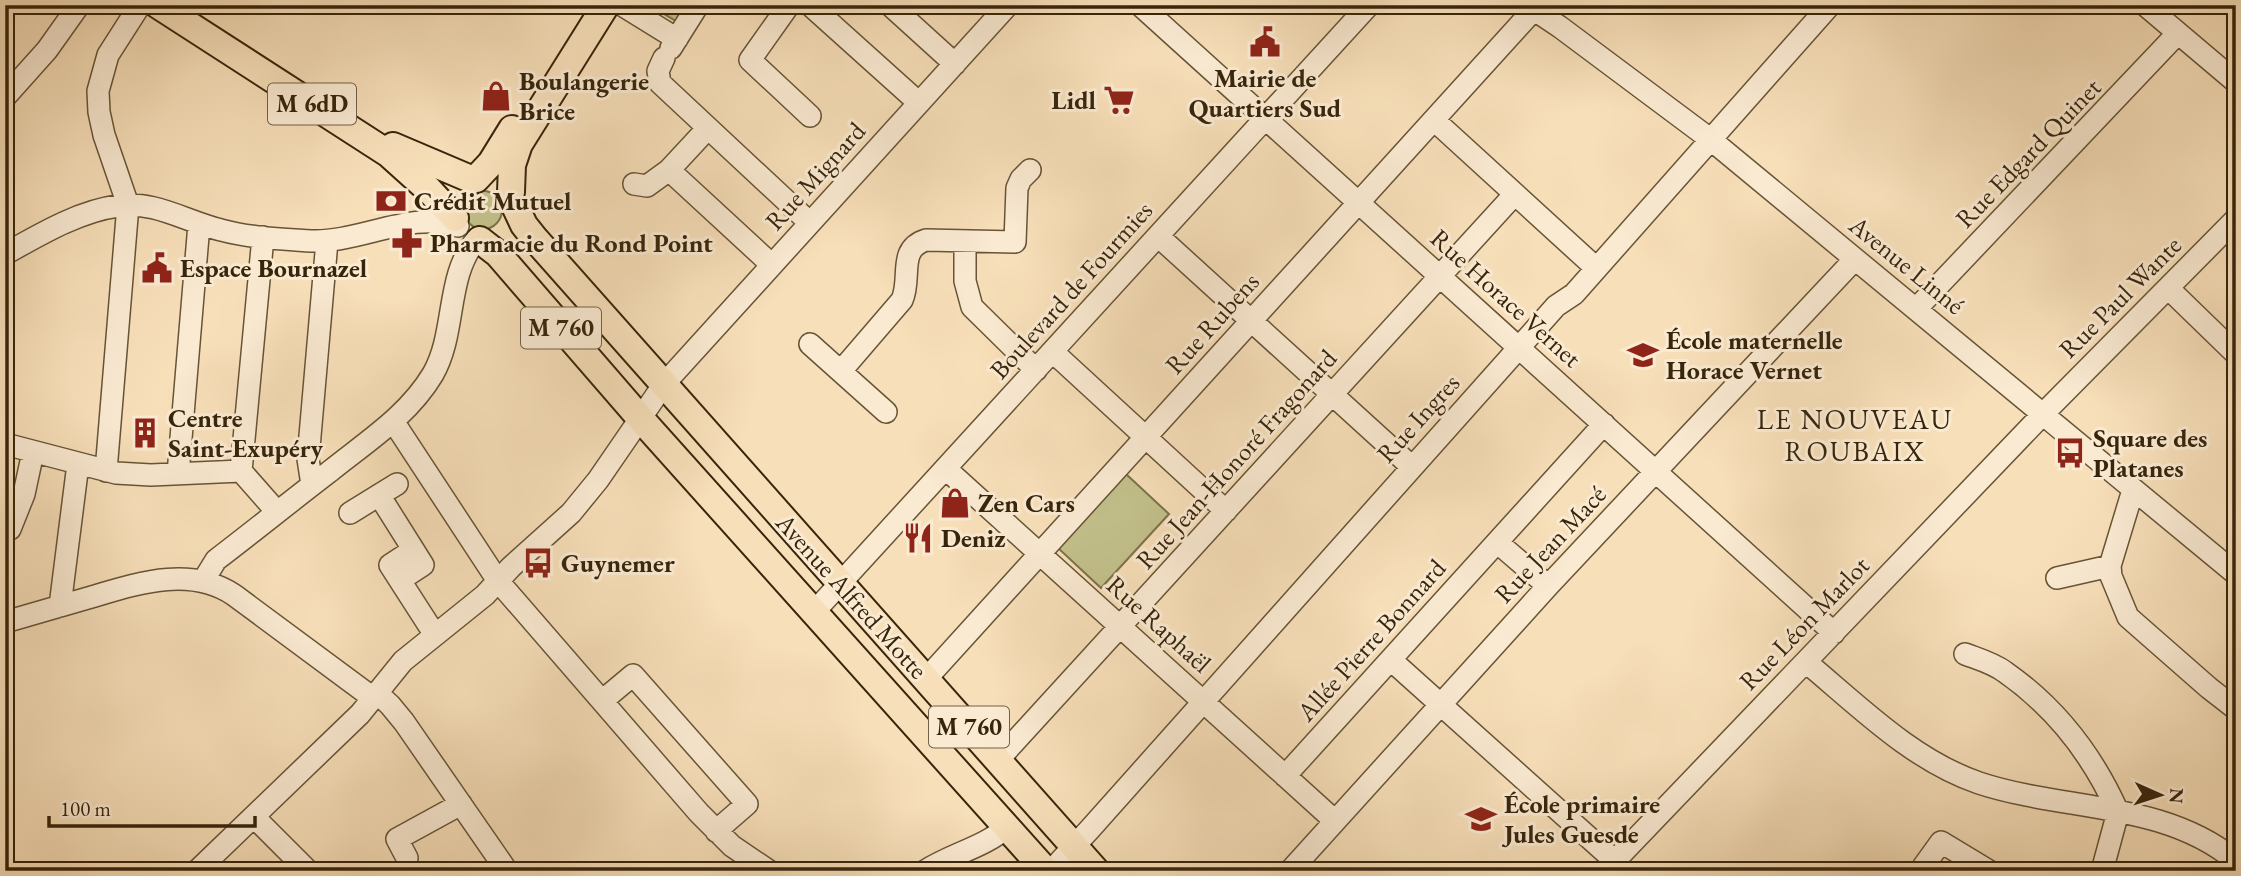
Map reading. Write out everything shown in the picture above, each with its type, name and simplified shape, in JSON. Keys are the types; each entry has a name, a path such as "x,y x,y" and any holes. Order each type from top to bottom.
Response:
{"main road":[{"name":"M 6dD","path":"158,5 389,154 419,180 465,210"},
{"path":"178,5 383,141 415,156 492,240 506,232 514,219 512,165 519,144 606,5"},
{"path":"465,210 589,5"},
{"path":"465,210 496,180 514,200"},
{"name":"Avenue Alfred Motte","path":"514,200 530,232 1096,871"},
{"name":"Avenue Alfred Motte","path":"465,210 501,257 640,418 1048,871"}],"street":[{"path":"5,97 47,50 79,5"},
{"path":"106,471 128,205 104,135 98,91 108,55 140,5"},
{"path":"622,5 670,50"},
{"path":"698,5 658,71 660,83 810,223"},
{"path":"789,5 750,60 810,116"},
{"path":"890,5 955,64"},
{"name":"Rue Mignard","path":"664,384 1008,5"},
{"name":"Rue Horace Vernet","path":"1140,5 1520,346 1834,633"},
{"name":"Boulevard de Fourmies","path":"814,612 1369,5"},
{"name":"Rue Ingres","path":"1048,871 1075,847 1520,346 1556,306 1574,294 1830,5"},
{"path":"2145,5 2236,82"},
{"name":"Avenue Linné","path":"1532,6 1710,139 2236,574"},
{"name":"Rue Rubens","path":"926,679 1434,120 1532,6"},
{"path":"817,7 919,103"},
{"name":"Rue Edgard Quinet","path":"1916,309 2178,33"},
{"path":"1434,120 1596,268"},
{"path":"634,184 647,186 669,170 708,128"},
{"path":"669,170 772,265"},
{"path":"841,372 902,300 910,249 926,240 1015,243 1018,183 1030,170"},
{"path":"412,224 422,206 423,192 419,180"},
{"name":"Rue Jean-Honoré Fragonard","path":"998,760 1514,195"},
{"path":"5,254 82,217 110,207 128,205 153,208 229,232 327,241 440,221 465,210 461,265 449,332 440,359 423,388 393,421 216,560 203,581"},
{"name":"Rue Paul Wante","path":"2043,415 2236,219"},
{"path":"178,474 199,224"},
{"path":"1158,236 1412,467"},
{"path":"263,237 241,471 277,512"},
{"path":"312,485 308,459 327,241"},
{"path":"965,241 965,281 972,307 1036,370"},
{"name":"Rue Jean Macé","path":"1290,871 1548,586 1855,259"},
{"path":"2168,288 2236,354"},
{"path":"810,344 886,412"},
{"path":"1053,352 1226,511"},
{"path":"197,871 339,735 375,696 397,666 498,582 571,513 598,480 664,384"},
{"name":"Rue Léon Marlot","path":"1610,866 2043,415"},
{"path":"393,421 498,582 716,831 769,871"},
{"name":"Allée Pierre Bonnard","path":"1285,776 1604,424"},
{"path":"5,444 106,471 134,475 241,471"},
{"path":"10,529 24,494 33,452"},
{"path":"60,606 78,464"},
{"name":"Rue Raphaël","path":"946,469 1335,821"},
{"path":"350,513 388,489 422,565 400,580 435,635"},
{"path":"2133,490 2110,566 2111,576 2129,617 2236,709"},
{"path":"1498,543 1548,586"},
{"path":"2057,578 2110,566"},
{"path":"5,622 151,581 176,579 216,585 390,705 507,871"},
{"path":"1965,654 2005,671 2057,715 2105,786 2118,812 2102,871"},
{"path":"1391,660 1442,705 1610,866"},
{"path":"1806,662 1906,745 1951,772 2005,790 2118,812 2177,828 2210,843 2236,862"},
{"path":"601,701 633,675 747,804 716,831"},
{"path":"407,858 397,839 461,804"},
{"path":"254,817 308,871"},
{"path":"925,871 946,858 995,836 1007,827"},
{"path":"1923,867 1941,842 1989,871"}],"shaded area":[{"path":"649,5 692,5 681,24"},
{"path":"483,191 496,197 502,210 496,223 483,229 470,223 464,210 470,197"},
{"path":"1126,474 1169,514 1101,588 1058,548"}],"place":[{"name":"Mairie de Quartiers Sud","path":"1265,42"},
{"name":"Boulangerie Brice","path":"496,96"},
{"name":"Lidl","path":"1119,100"},
{"name":"Crédit Mutuel","path":"391,201"},
{"name":"Pharmacie du Rond Point","path":"407,243"},
{"name":"Espace Bournazel","path":"157,268"},
{"name":"École maternelle Horace Vernet","path":"1643,355"},
{"name":"Centre Saint-Exupéry","path":"145,433"},
{"name":"Square des Platanes","path":"2070,453"},
{"name":"Zen Cars","path":"955,503"},
{"name":"Deniz","path":"918,538"},
{"name":"Guynemer","path":"538,563"},
{"name":"École primaire Jules Guesde","path":"1481,819"}],"district":[{"name":"LE NOUVEAU ROUBAIX","path":"1855,435"}]}
